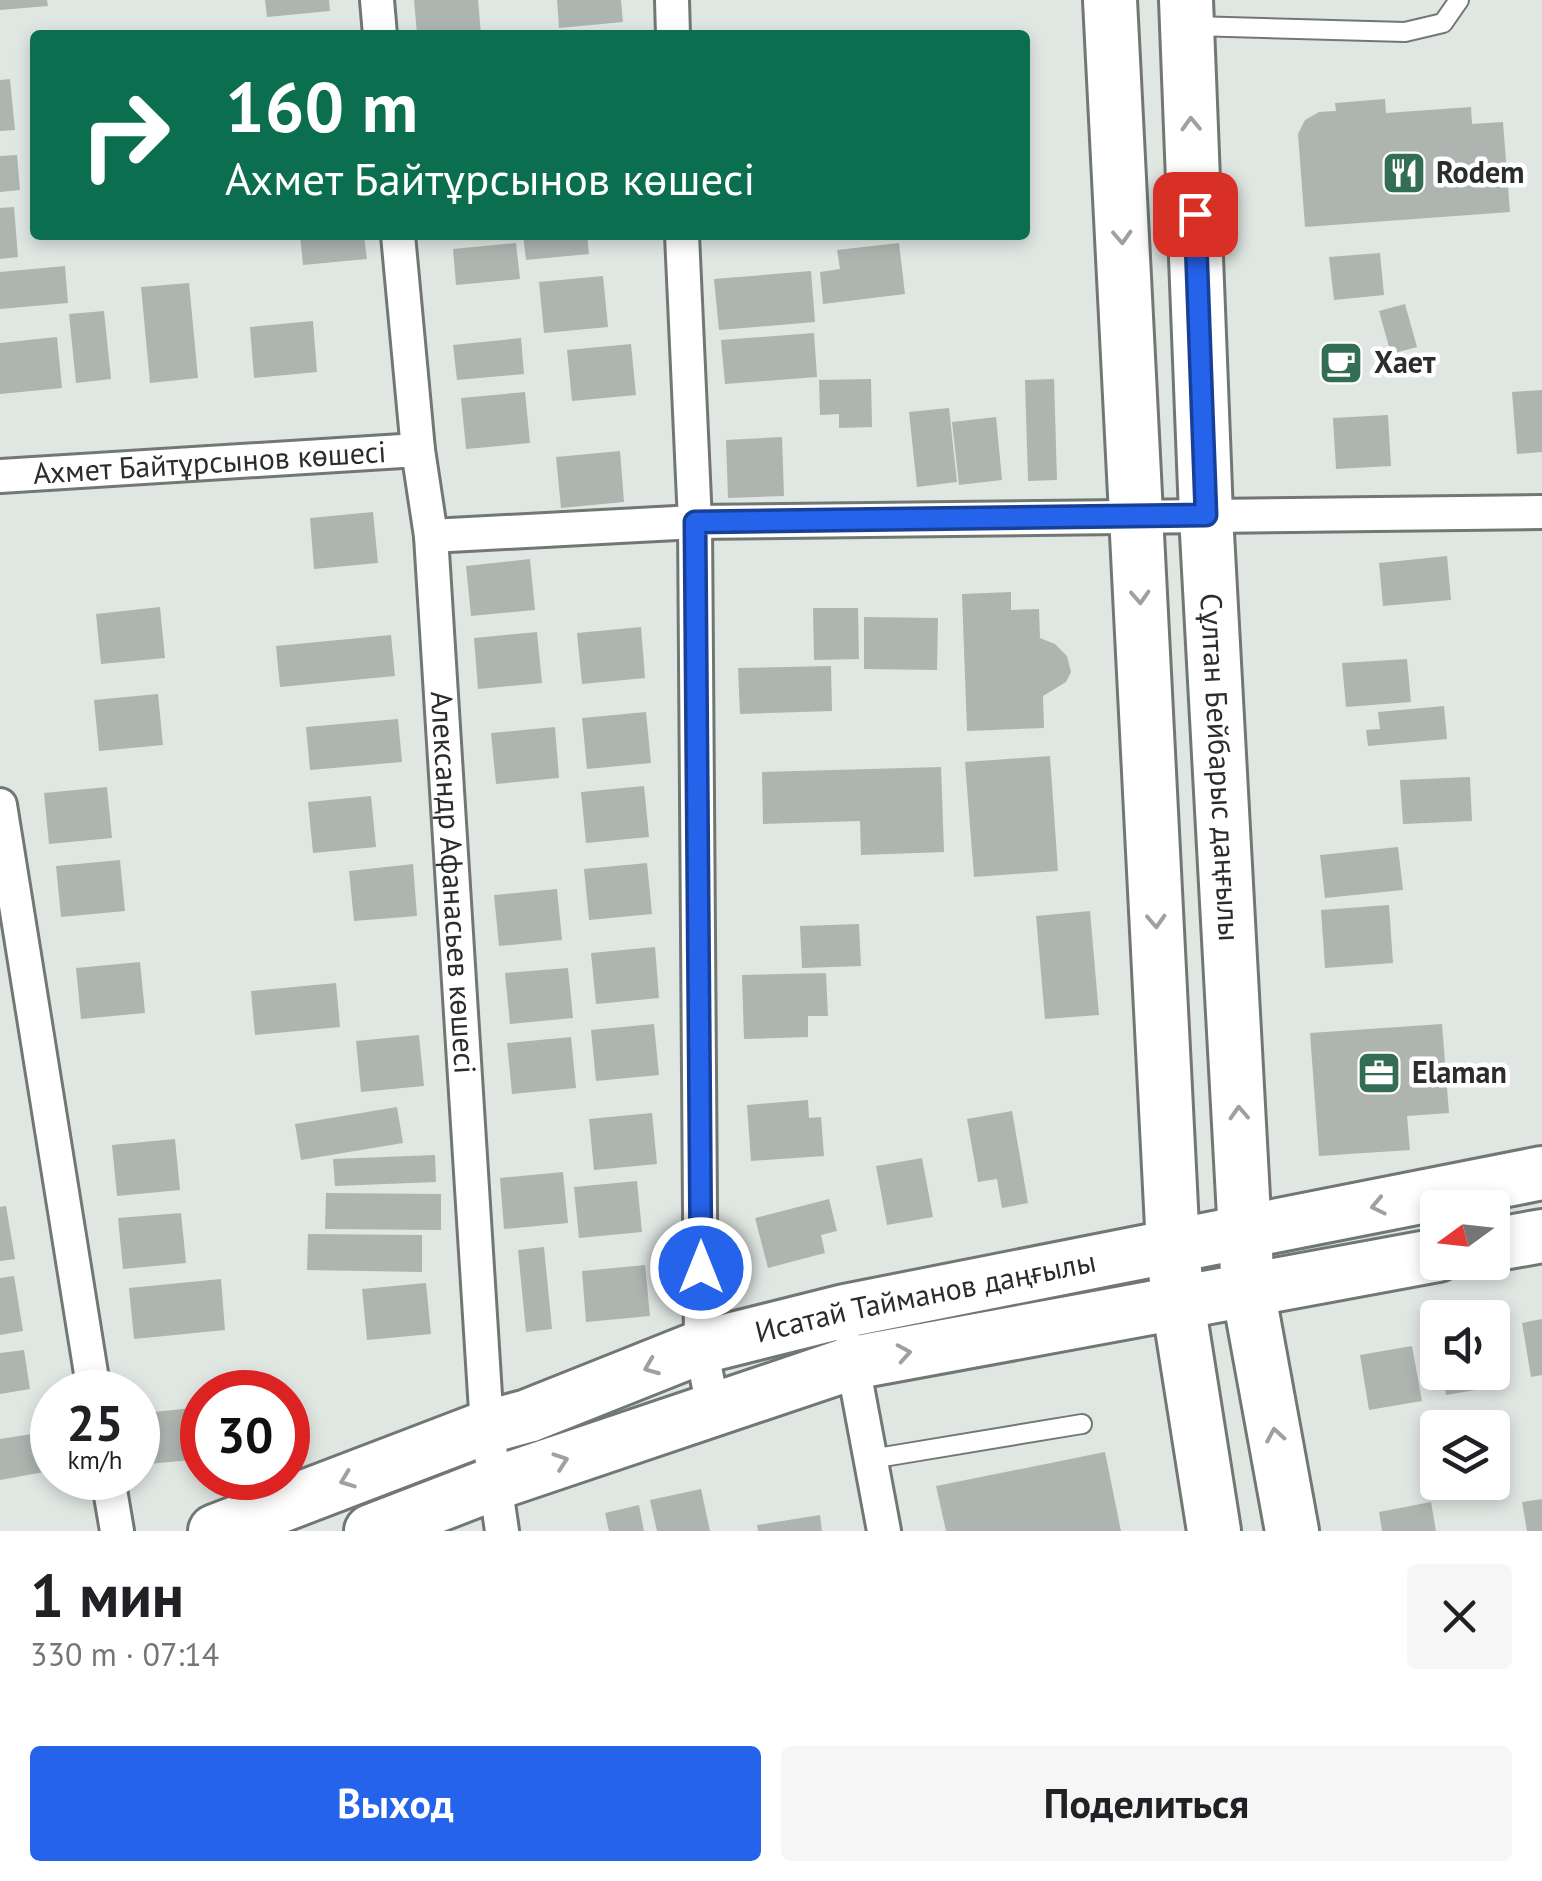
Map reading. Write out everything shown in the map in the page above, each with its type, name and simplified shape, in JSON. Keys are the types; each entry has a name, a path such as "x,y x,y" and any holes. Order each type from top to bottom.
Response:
{"main road":[{"path":"1187,13 1124,21 1111,16 1173,1247 1178,1303 1214,1531"},
{"name":"Сұлтан Бейбарыс даңғылы","path":"1187,13 1206,515 1248,1290 1292,1531"},
{"name":"Исатай Тайманов даңғылы","path":"215,1531 487,1426 528,1416 702,1347 845,1311 1542,1173"},
{"path":"1510,1242 1542,1236"},
{"name":"Исатай Тайманов даңғылы","path":"371,1531 498,1507 714,1408 852,1363 1420,1258"}],"street":[{"path":"376,0 379,30"},
{"path":"672,0 673,30"},
{"name":"Александр Афанасьев көшесі","path":"398,240 430,536 487,1426 498,1507"},
{"path":"682,240 695,522 702,1347 714,1408"},
{"name":"Ахмет Байтұрсынов көшесі","path":"0,476 418,450"},
{"path":"430,536 695,522 1542,512"},
{"path":"0,805 90,1370"},
{"path":"845,1311 884,1531"},
{"path":"111,1500 116,1531"}],"lane":[{"path":"1187,13 1405,32 1443,23 1459,0"},
{"path":"870,1459 1082,1424"}],"building":[{"path":"0,0 47,0 48,6 0,10"},
{"path":"265,0 329,0 330,11 267,17"},
{"path":"414,0 478,0 481,30 417,30"},
{"path":"557,0 621,0 623,22 559,28"},
{"path":"10,79 15,130 0,131 0,80"},
{"name":"Rodem","path":"1385,99 1386,113 1471,107 1472,124 1503,122 1510,212 1305,227 1298,134 1305,120 1319,112 1336,111 1335,103"},
{"path":"17,155 20,190 0,192 0,156"},
{"path":"14,207 18,257 0,259 0,208"},
{"path":"300,240 365,240 367,259 303,265"},
{"path":"524,240 588,240 589,254 526,260"},
{"path":"516,243 520,279 456,285 453,249"},
{"path":"899,243 905,294 823,304 820,272 840,269 837,250"},
{"path":"1380,253 1384,295 1334,300 1329,257"},
{"path":"65,266 68,303 0,309 0,272"},
{"path":"811,271 815,322 719,330 714,279"},
{"path":"603,276 608,327 544,333 539,282"},
{"path":"189,283 198,378 150,383 141,287"},
{"path":"1405,304 1417,347 1391,354 1379,311"},
{"path":"104,311 111,379 76,383 69,314"},
{"path":"313,321 317,372 254,378 250,327"},
{"path":"814,333 817,377 725,384 721,340"},
{"path":"57,337 62,388 0,394 0,343"},
{"path":"521,338 524,374 457,380 453,345"},
{"path":"631,344 636,395 572,401 567,350"},
{"path":"871,379 872,427 839,428 839,414 820,415 819,380"},
{"path":"1054,379 1057,480 1028,481 1025,380"},
{"path":"1542,390 1542,452 1517,454 1512,392"},
{"path":"525,392 530,443 466,449 461,398"},
{"path":"949,408 957,482 917,487 909,412"},
{"path":"1388,415 1391,466 1336,469 1333,418"},
{"path":"996,417 1002,480 959,485 952,422"},
{"path":"782,437 784,496 728,498 726,440"},
{"path":"620,451 624,502 561,508 556,457"},
{"path":"373,512 378,563 314,569 310,518"},
{"path":"1447,556 1451,600 1383,606 1379,563"},
{"path":"530,559 535,610 471,616 466,566"},
{"path":"1011,592 1011,610 1039,609 1040,638 1055,644 1067,656 1071,672 1066,682 1043,696 1044,728 967,731 962,594"},
{"path":"160,607 165,658 101,664 96,614"},
{"path":"813,608 858,608 859,659 814,660"},
{"path":"864,617 938,618 937,670 864,669"},
{"path":"641,627 645,678 582,684 577,633"},
{"path":"537,632 542,683 478,689 474,638"},
{"path":"391,635 395,676 280,687 276,646"},
{"path":"1407,659 1411,702 1346,707 1342,663"},
{"path":"831,666 832,711 740,714 738,668"},
{"path":"158,694 163,745 99,751 94,700"},
{"path":"1444,706 1447,739 1368,746 1366,730 1380,729 1378,712"},
{"path":"646,712 651,763 587,769 582,718"},
{"path":"398,719 402,762 310,770 306,727"},
{"path":"555,727 559,778 496,784 491,733"},
{"path":"1050,756 1058,871 974,877 965,762"},
{"path":"941,767 944,852 861,855 860,821 763,824 762,772"},
{"path":"1470,777 1472,821 1403,824 1400,780"},
{"path":"644,786 649,837 586,843 581,792"},
{"path":"107,787 112,838 49,844 44,793"},
{"path":"371,796 376,847 313,853 308,802"},
{"path":"1398,847 1403,890 1325,898 1320,855"},
{"path":"120,860 125,911 61,917 56,866"},
{"path":"647,863 652,914 589,920 584,869"},
{"path":"413,864 417,916 354,921 349,871"},
{"path":"557,889 562,940 499,946 494,895"},
{"path":"1389,905 1393,963 1325,968 1321,910"},
{"path":"1090,911 1099,1015 1045,1019 1036,916"},
{"path":"859,924 861,966 802,968 800,926"},
{"path":"655,947 659,998 596,1004 591,953"},
{"path":"140,962 145,1013 81,1019 76,968"},
{"path":"568,968 573,1018 510,1024 505,973"},
{"path":"826,973 828,1016 808,1016 808,1037 744,1039 742,975"},
{"path":"336,983 340,1027 255,1035 251,991"},
{"path":"654,1024 659,1075 596,1081 591,1030"},
{"name":"Elaman","path":"1442,1024 1449,1113 1407,1116 1410,1150 1319,1156 1310,1033"},
{"path":"419,1035 424,1086 361,1092 356,1041"},
{"path":"571,1037 576,1088 512,1094 507,1043"},
{"path":"808,1100 809,1118 821,1117 824,1156 751,1161 747,1105"},
{"path":"397,1107 403,1143 301,1160 295,1124"},
{"path":"1012,1111 1028,1203 1002,1208 997,1179 978,1182 967,1119"},
{"path":"652,1113 657,1164 594,1170 589,1119"},
{"path":"175,1139 180,1190 117,1196 112,1145"},
{"path":"435,1155 436,1182 335,1186 333,1159"},
{"path":"922,1158 933,1217 887,1225 876,1166"},
{"path":"563,1172 568,1223 504,1229 500,1178"},
{"path":"637,1181 642,1232 579,1238 574,1187"},
{"path":"326,1193 441,1194 441,1230 325,1229"},
{"path":"829,1199 837,1231 821,1235 825,1253 768,1268 755,1218"},
{"path":"6,1206 15,1259 0,1261 0,1207"},
{"path":"181,1213 186,1263 123,1269 118,1218"},
{"path":"308,1234 422,1235 422,1272 307,1270"},
{"path":"544,1247 552,1329 526,1332 518,1250"},
{"path":"645,1265 650,1316 586,1322 582,1271"},
{"path":"14,1276 23,1331 0,1335 0,1278"},
{"path":"221,1279 225,1330 134,1339 129,1288"},
{"path":"426,1283 431,1334 367,1340 362,1289"},
{"path":"1542,1319 1542,1375 1531,1377 1522,1323"},
{"path":"1412,1346 1422,1401 1369,1410 1360,1355"},
{"path":"24,1350 30,1389 0,1394 0,1353"},
{"path":"1445,1390 1475,1390 1446,1395"},
{"path":"180,1409 180,1461 160,1463 160,1411"},
{"path":"30,1434 30,1475 0,1480 0,1439"},
{"path":"1105,1452 1121,1531 946,1531 936,1486"},
{"path":"701,1489 710,1531 657,1531 650,1500"},
{"path":"1542,1499 1542,1531 1527,1531 1522,1502"},
{"path":"1431,1502 1436,1531 1382,1531 1379,1512"},
{"path":"639,1505 644,1531 609,1531 605,1513"},
{"path":"820,1515 822,1531 758,1531 757,1525"}],"place":[{"name":"Rodem","path":"1404,173"},
{"name":"Хает","path":"1341,363"},
{"name":"Elaman","path":"1379,1073"}],"route":[{"path":"701,1268 695,522 1206,515 1195,214"}]}
